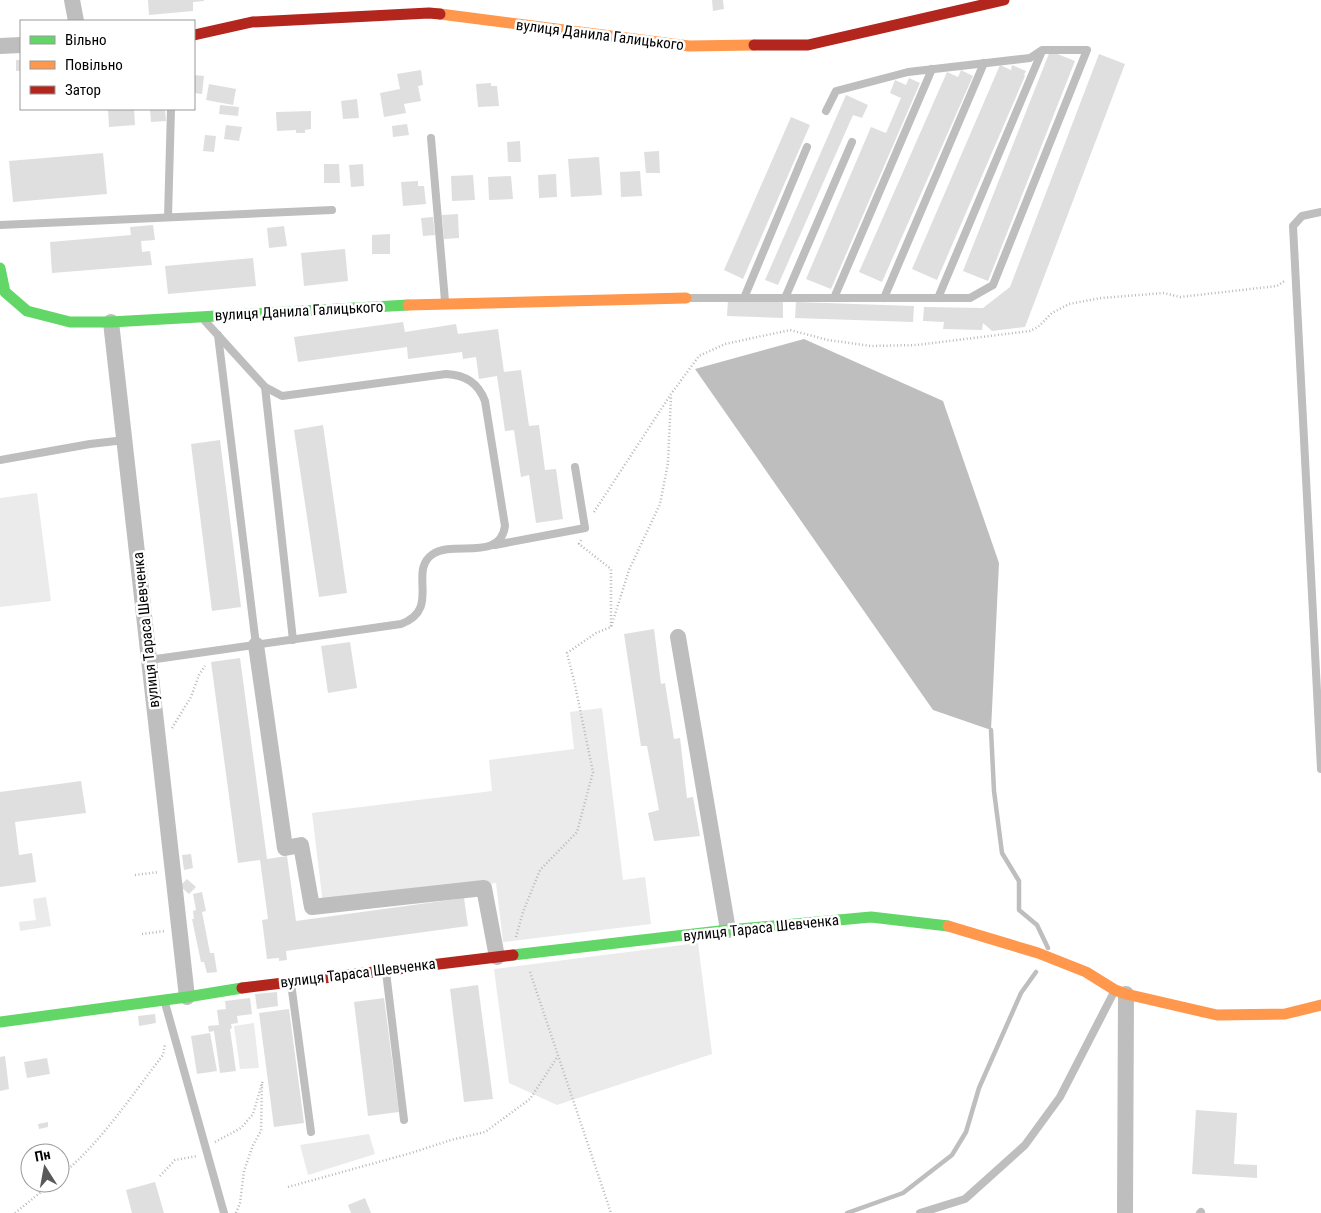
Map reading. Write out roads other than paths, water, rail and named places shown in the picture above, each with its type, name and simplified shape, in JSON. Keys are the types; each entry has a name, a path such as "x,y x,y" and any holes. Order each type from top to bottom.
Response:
{"street":[{"path":"72,0 76,20"},
{"name":"вулиця Данила Галицького","path":"195,35 252,22 429,13 689,46 808,46 1004,0"},
{"path":"0,46 20,45"},
{"name":"вулиця Данила Галицького","path":"0,268 5,292 28,311 70,322 111,322 446,303 686,298"},
{"name":"вулиця Тараса Шевченка","path":"111,322 187,997"},
{"path":"678,637 728,930"},
{"path":"256,645 285,848 301,845 312,908 484,888 504,956"},
{"name":"вулиця Тараса Шевченка","path":"0,1022 290,981 728,930 871,918 949,926 1038,953 1086,972 1121,992 1217,1015 1285,1014 1321,1005"},
{"path":"1121,992 1125,1213"}],"lane":[{"path":"938,298 1042,50"},
{"path":"686,298 970,298 993,285 1087,50 1042,50 1030,58 908,72 836,91 826,112"},
{"path":"884,298 984,63"},
{"path":"834,298 932,69"},
{"path":"168,218 172,110"},
{"path":"431,138 446,303"},
{"path":"785,298 852,142"},
{"path":"744,298 808,147"},
{"path":"0,225 332,210"},
{"path":"1321,212 1302,216 1294,226 1321,769"},
{"path":"201,317 265,387 282,396 446,374 456,374 475,384 485,402 505,526 501,538 491,546"},
{"path":"218,335 256,645"},
{"path":"265,387 293,640"},
{"path":"0,460 90,444 125,440"},
{"path":"149,660 400,624 409,621 416,616 421,608 423,600 423,570 428,557 440,550 491,546 585,528 575,467"},
{"path":"386,970 404,1120"},
{"path":"290,981 310,1132"},
{"path":"920,1213 966,1199 1025,1145 1060,1098 1121,992"},
{"path":"164,1000 224,1213"}],"waterway":[{"path":"991,730 994,791 1002,853 1019,881 1019,910 1037,925 1048,948"},
{"path":"847,1213 903,1193 952,1155 966,1132 979,1088 1021,993 1036,972"}]}
